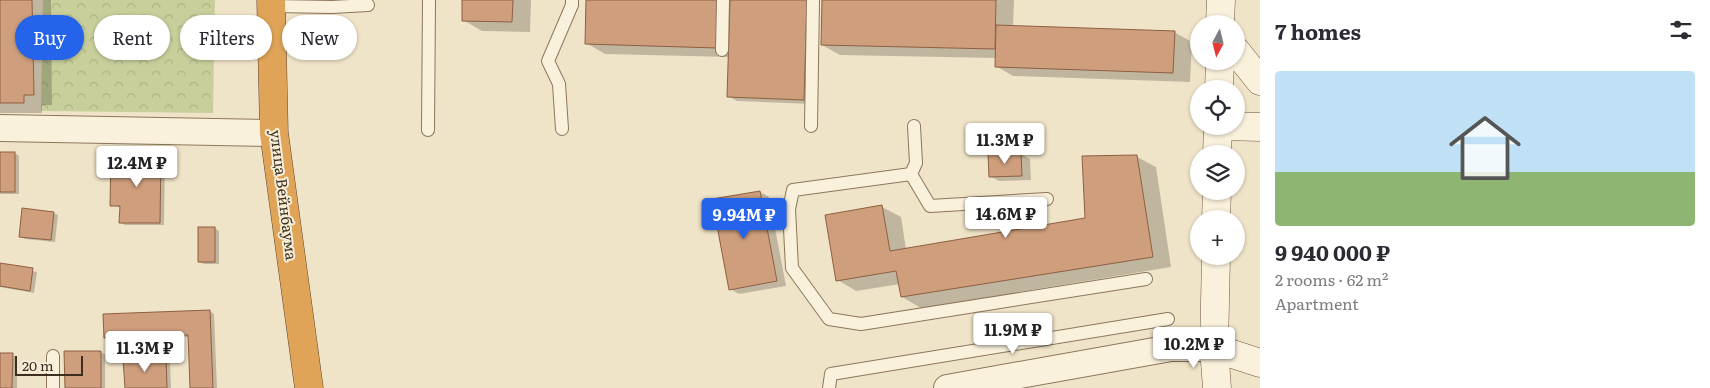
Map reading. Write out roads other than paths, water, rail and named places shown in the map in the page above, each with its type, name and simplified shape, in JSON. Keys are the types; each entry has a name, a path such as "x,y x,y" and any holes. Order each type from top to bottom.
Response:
{"highway":[{"name":"улица Вейнбаума","path":"271,3 274,133 309,388"}],"street":[{"path":"1245,62 1260,81"},
{"path":"1245,127 1260,127"},
{"path":"0,128 274,133"},
{"path":"1216,265 1214,348 1217,388"},
{"path":"947,388 1171,348 1214,348 1260,363"}],"lane":[{"path":"428,130 429,0"},
{"path":"562,129 559,84 548,61 572,5 572,0"},
{"path":"722,50 723,0"},
{"path":"812,126 813,0"},
{"path":"271,3 332,7 368,5"},
{"path":"911,174 916,163 914,126"},
{"path":"911,174 930,206 1047,199"},
{"path":"911,174 793,190 789,209 792,268 829,319 861,324 1146,279"},
{"path":"829,388 831,374 1168,319"},
{"path":"53,356 53,388"}]}
